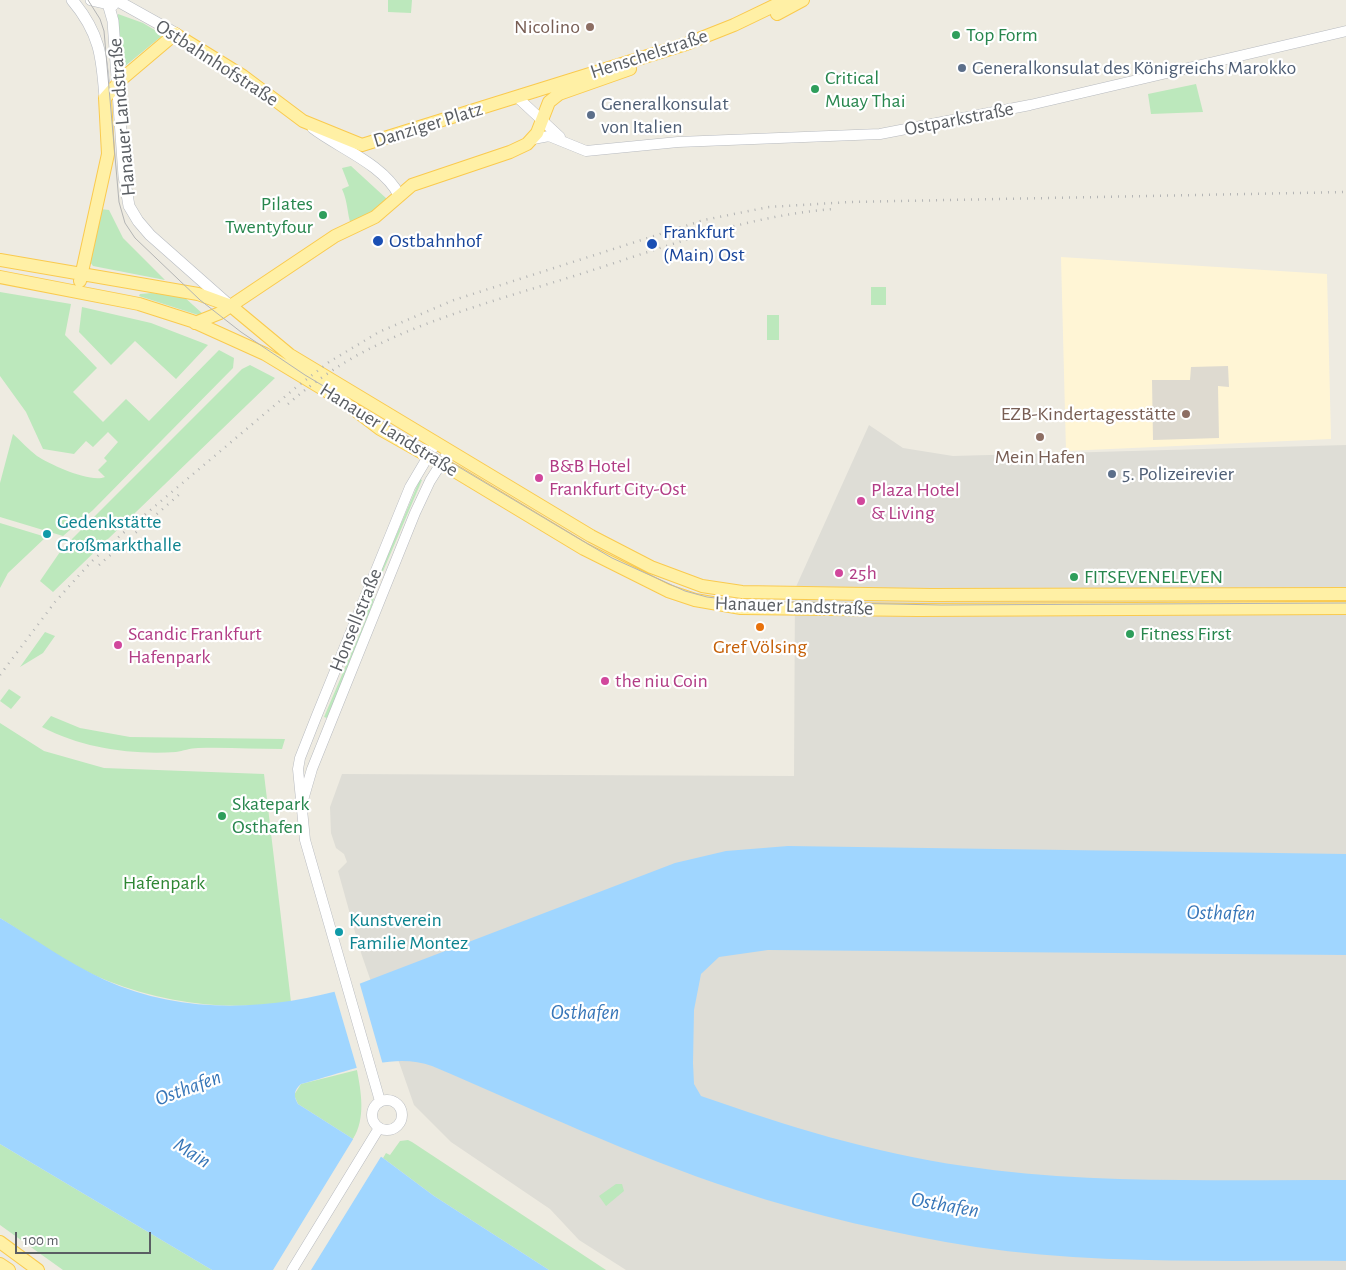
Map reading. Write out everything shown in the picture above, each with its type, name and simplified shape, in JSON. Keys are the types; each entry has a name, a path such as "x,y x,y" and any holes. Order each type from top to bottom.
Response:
{"main road":[{"name":"Hanauer Landstraße","path":"72,0 87,18 101,53 108,154 80,274 79,291 126,301 195,323 278,361 343,401 371,424 606,562 668,591 721,606 1037,610 1346,608"},
{"path":"91,0 111,1"},
{"name":"Henschelstraße","path":"513,99 686,44 734,25 786,0"},
{"name":"Henschelstraße","path":"542,121 549,102 562,92 718,40 803,0"},
{"name":"Hanauer Landstraße","path":"111,1 125,188 133,214 150,235 285,351 619,552 674,577 708,587 742,592 931,595 1346,594"},
{"name":"Ostbahnhofstraße","path":"111,1 129,8 177,34 250,80 307,124"},
{"path":"105,98 118,83 163,42 177,34"},
{"name":"Danziger Platz","path":"307,124 362,145 513,99"},
{"path":"195,323 231,306 335,236 378,215 414,184 510,152 533,139 542,121"},
{"name":"Danziger Platz","path":"307,124 381,185 399,195"},
{"path":"0,260 80,274"},
{"name":"Hanauer Landstraße","path":"80,274 198,294 231,306"},
{"path":"0,277 79,291"},
{"path":"695,600 708,587 721,606"},
{"path":"779,608 801,592 822,608"},
{"path":"0,1242 38,1270"},
{"path":"0,1264 9,1270"}],"street":[{"name":"Ostparkstraße","path":"533,139 549,136 586,151 669,142 880,134 1030,105 1346,31"},
{"path":"513,99 542,121"},
{"name":"Ostparkstraße","path":"542,121 566,143"},
{"name":"Honsellstraße","path":"380,1101 306,846 298,780 300,758 410,487 426,456 436,443"},
{"name":"Honsellstraße","path":"302,803 312,769 427,486 449,451"},
{"path":"393,1100 400,1106 403,1115 400,1124 392,1129 379,1128 373,1121 372,1112 380,1101 393,1100"},
{"path":"292,1270 379,1128"}],"shaded area":[{"path":"1061,257 1327,274 1331,439 1066,451"},
{"name":"EZB-Kindertagesstätte","path":"1228,366 1229,387 1218,386 1219,438 1153,440 1152,380 1190,380 1191,367"},
{"name":"Osthafen","path":"869,425 903,448 953,456 1346,445 1346,1270 626,1270 579,1240 550,1209 451,1142 414,1105 360,950 338,871 347,862 344,854 336,848 331,833 330,807 342,774 794,776 795,589"}],"green space":[{"path":"388,0 412,0 411,13 388,12"},
{"path":"118,14 143,23 163,35 119,71"},
{"path":"1196,84 1203,112 1151,114 1148,94"},
{"path":"351,166 387,199 384,204 351,225 342,189 349,186 342,168"},
{"path":"100,209 109,210 123,238 165,280 93,266 90,262"},
{"path":"871,287 886,287 886,305 871,305"},
{"path":"0,292 71,304 65,335 97,368 73,392 103,422 126,399 149,421 219,350 234,358 233,368 93,510 63,536 0,517 0,483 13,434 43,460 90,478 105,477 98,470 107,461 104,458 118,442 108,432 93,447 86,441 74,454 43,449 26,412 0,376"},
{"path":"152,293 183,296 203,314 198,315 139,296 140,294"},
{"path":"82,307 151,323 208,345 176,379 135,341 111,365 79,332"},
{"path":"767,315 779,315 779,340 767,340"},
{"path":"250,365 275,378 53,592 40,581 62,549 242,369"},
{"path":"420,479 422,480 378,583 368,621 327,718 324,717 365,621 375,585"},
{"path":"0,523 46,537 8,573 0,588"},
{"path":"45,632 55,636 43,653 20,667"},
{"path":"9,689 21,697 11,709 0,701"},
{"path":"51,716 80,728 130,737 285,739 282,749 192,748 176,752 159,753 124,751 90,745 42,727"},
{"name":"Hafenpark","path":"0,723 44,751 104,768 264,774 291,1002 244,1006 198,1004 130,989 80,968 0,918"},
{"path":"357,1070 361,1096 361,1114 353,1139 298,1104 294,1095 301,1084"},
{"path":"408,1140 606,1270 549,1270 434,1196 383,1158 386,1153 390,1155 400,1141"},
{"path":"0,1144 212,1270 63,1270 0,1225"},
{"path":"616,1184 622,1184 624,1191 606,1206 599,1196"}],"water":[{"name":"Osthafen","path":"788,846 1346,854 1346,955 768,950 719,957 701,974 694,1010 693,1063 694,1084 701,1096 766,1118 863,1146 930,1160 1011,1172 1107,1179 1346,1180 1346,1261 1161,1260 1068,1257 976,1247 885,1230 795,1208 697,1177 583,1131 432,1066 416,1062 383,1062 301,1084 296,1091 295,1098 298,1104 383,1158 434,1196 549,1270 212,1270 0,1144 0,918 78,966 105,980 134,991 196,1004 227,1006 259,1005 321,995 351,987 675,863 726,851"}],"pier":[{"path":"359,981 383,1065 358,1072 334,990"},
{"path":"355,1136 382,1155 311,1270 273,1270"}],"tram line":[{"path":"88,0 100,19 104,31 119,202 125,223 135,238 200,300 241,332 305,375 612,558 685,591 707,597 741,601 941,605 1346,603"}],"railway":[{"path":"0,675 55,602 91,562 294,389 329,362 379,332 454,300 704,220 769,207 850,202 1346,192"},
{"path":"288,404 323,376 365,351 429,323 715,231 774,217 834,209"},
{"path":"99,565 182,492"}],"place":[{"name":"Nicolino","path":"590,27"},
{"name":"Top Form","path":"956,35"},
{"name":"Generalkonsulat des Königreichs Marokko","path":"962,68"},
{"name":"Critical Muay Thai","path":"815,89"},
{"name":"Generalkonsulat von Italien","path":"591,115"},
{"name":"Pilates Twentyfour","path":"323,215"},
{"name":"Ostbahnhof","path":"378,241"},
{"name":"Frankfurt (Main) Ost","path":"652,244"},
{"name":"EZB-Kindertagesstätte","path":"1186,414"},
{"name":"Mein Hafen","path":"1040,437"},
{"name":"5. Polizeirevier","path":"1112,474"},
{"name":"B&B Hotel Frankfurt City-Ost","path":"539,478"},
{"name":"Plaza Hotel & Living","path":"861,501"},
{"name":"Gedenkstätte Großmarkthalle","path":"47,534"},
{"name":"25h","path":"839,573"},
{"name":"FITSEVENELEVEN","path":"1074,577"},
{"name":"Gref Völsing","path":"760,627"},
{"name":"Fitness First","path":"1130,634"},
{"name":"Scandic Frankfurt Hafenpark","path":"118,645"},
{"name":"the niu Coin","path":"605,681"},
{"name":"Skatepark Osthafen","path":"222,816"},
{"name":"Kunstverein Familie Montez","path":"339,932"}],"water label":[{"name":"Main","path":"192,1153"}]}
